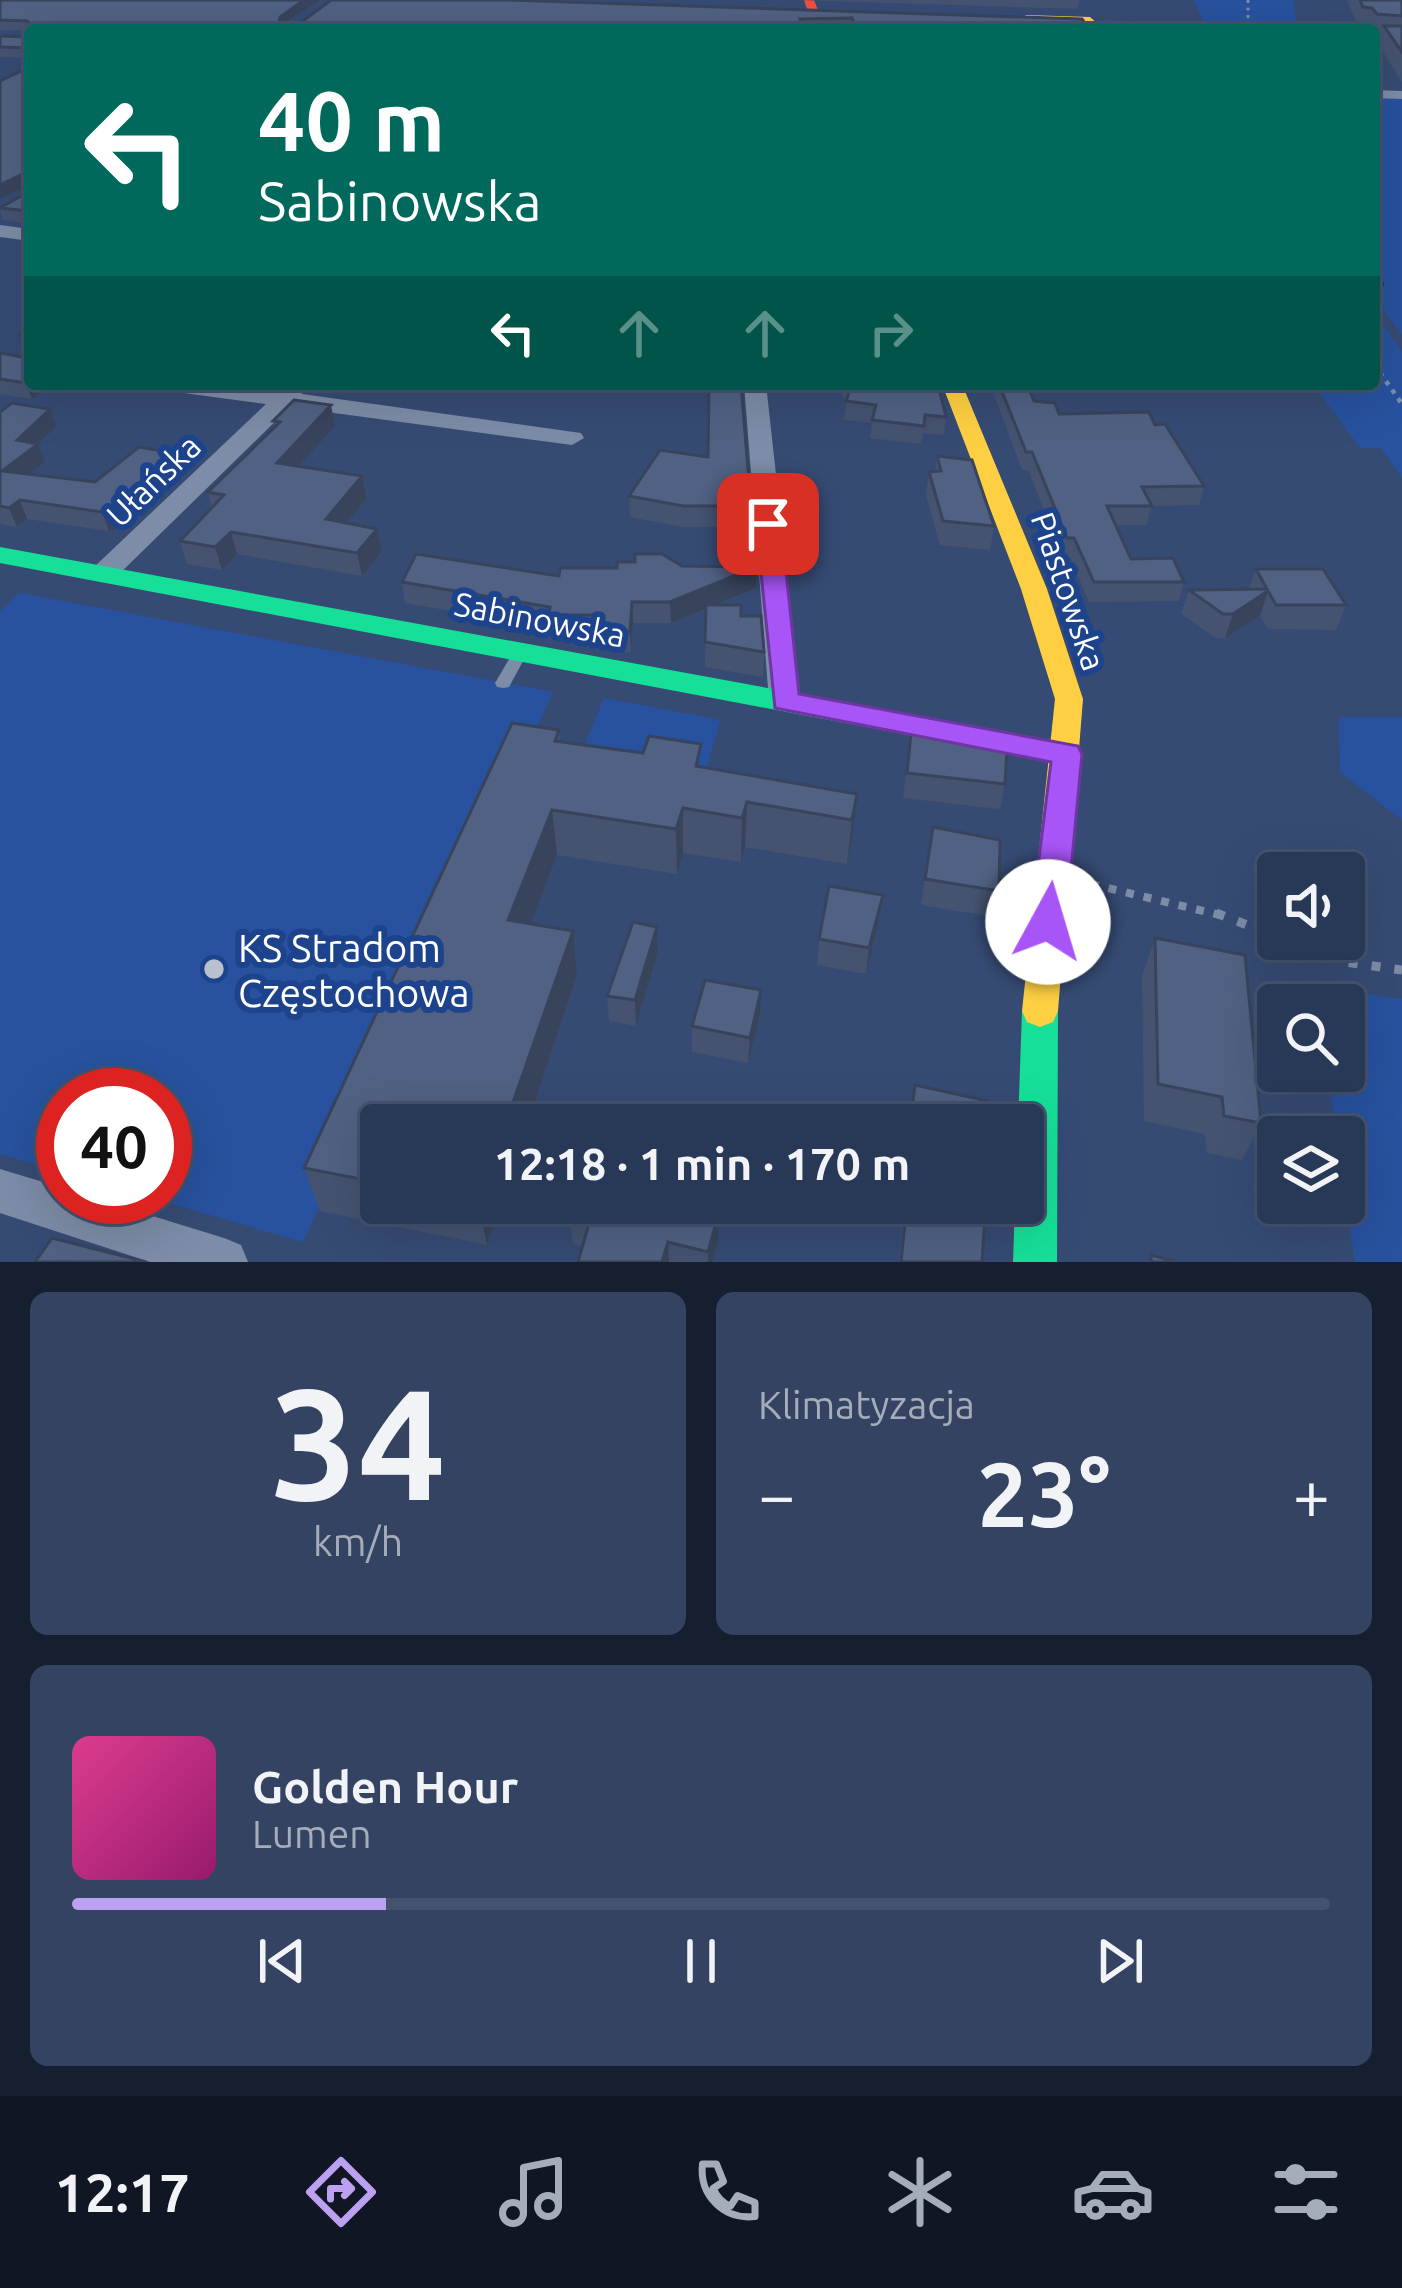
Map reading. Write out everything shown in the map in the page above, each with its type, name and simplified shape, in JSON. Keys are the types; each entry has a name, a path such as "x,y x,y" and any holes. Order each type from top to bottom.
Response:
{"street":[{"path":"506,0 643,5"},
{"path":"780,9 848,12"},
{"path":"1012,17 1098,24"},
{"path":"251,390 572,438"},
{"path":"756,390 785,701"},
{"name":"Piastowska","path":"954,390 1058,654 1069,699 1040,1014 1035,1262"},
{"name":"Ułańska","path":"103,574 292,393"},
{"name":"Sabinowska","path":"0,555 1067,754"},
{"path":"0,1192 224,1262"}],"lane":[{"path":"503,683 520,652"}],"path":[{"path":"1380,373 1402,404"},
{"path":"1052,875 1211,911 1257,929"},
{"path":"1340,960 1402,970"}],"shaded area":[{"path":"1194,0 1293,0 1296,24 1103,24 1102,20 1204,23"},
{"path":"1380,95 1402,96 1402,334 1380,306"},
{"path":"1380,321 1402,351 1402,478 1381,448 1360,448 1317,390 1380,390"},
{"name":"KS Stradom Częstochowa","path":"19,593 553,692 366,1104 360,1104 360,1117 303,1242 192,1210 192,1068 36,1068 36,1164 0,1154 0,611"},
{"path":"604,698 720,720 701,788 576,766"},
{"path":"1339,717 1402,717 1402,820 1340,772"},
{"path":"1365,994 1402,999 1402,1262 1355,1262 1349,1224 1365,1224 1365,1116 1334,1116 1330,1092 1365,1092"}],"building":[{"path":"0,0 304,0 280,17 279,23 299,24 0,20"},
{"path":"331,0 505,0 1082,19 1086,24 854,24 852,18 800,19 801,24 299,24"},
{"path":"1360,0 1402,0 1402,16 1377,14"},
{"path":"1384,26 1402,26 1402,52"},
{"path":"0,36 24,37 24,48 0,47"},
{"path":"24,70 24,173 0,185 0,81"},
{"path":"24,194 24,210 0,208"},
{"path":"0,353 24,357 24,383 0,379"},
{"path":"709,390 741,390 751,506 683,506 629,496 660,450 708,457"},
{"path":"850,390 939,390 946,417 925,415 924,426 872,420 876,405 846,401"},
{"path":"1001,390 1029,390 1034,401 1055,403 1059,414 1149,412 1155,425 1165,424 1204,486 1142,487 1152,506 1107,506 1131,559 1173,558 1184,582 1094,582 1074,538 1067,538 1032,452 1026,452"},
{"path":"294,400 331,405 277,463 362,476 326,519 377,529 357,553 231,532 215,547 180,541 224,495 208,492 280,422 273,421"},
{"path":"12,403 50,409 17,440 38,444 2,471 95,482 139,447 174,453 115,508 102,512 20,500 9,508 0,506 0,412"},
{"path":"937,456 972,460 994,526 943,521 929,472 941,471"},
{"path":"416,554 559,576 560,568 617,568 617,562 635,562 635,554 662,554 682,566 756,567 670,602 632,602 630,632 591,625 593,615 549,615 550,607 402,582"},
{"path":"1256,569 1323,569 1346,605 1276,605 1268,591 1233,614 1223,614 1189,590 1267,589"},
{"path":"706,605 741,605 741,616 761,616 764,652 705,642"},
{"path":"512,723 559,730 555,741 643,753 649,736 701,744 696,766 857,794 852,820 747,802 742,818 683,808 676,829 552,810 508,920 573,931 512,1104 360,1104 360,1179 304,1168"},
{"path":"912,724 1000,741 1007,748 1005,784 907,773"},
{"path":"933,827 1000,840 999,891 925,879"},
{"path":"829,886 883,895 869,948 819,939"},
{"path":"633,922 657,927 635,1000 607,996"},
{"path":"1155,938 1245,955 1260,1116 1257,1122 1224,1116 1222,1097 1158,1084"},
{"path":"705,980 761,990 750,1038 692,1026"},
{"path":"915,1085 992,1102 992,1104 913,1104"},
{"path":"589,1224 716,1224 708,1252 668,1242 662,1262 578,1262"},
{"path":"905,1224 985,1224 982,1262 901,1262"},
{"path":"52,1238 146,1262 35,1262"},
{"path":"1151,1255 1177,1262 1151,1262"}],"traffic: fast":[{"path":"0,555 1067,754"},
{"path":"1035,1262 1040,1011"}],"traffic: slow":[{"path":"506,0 624,4"},
{"path":"1029,17 1094,24"},
{"path":"954,390 1034,589 1069,699 1040,1011"}],"traffic: jam":[{"path":"809,0 818,24"}],"place":[{"name":"KS Stradom Częstochowa","path":"214,969"}],"route":[{"path":"768,524 785,701 1067,754 1048,922"}]}
